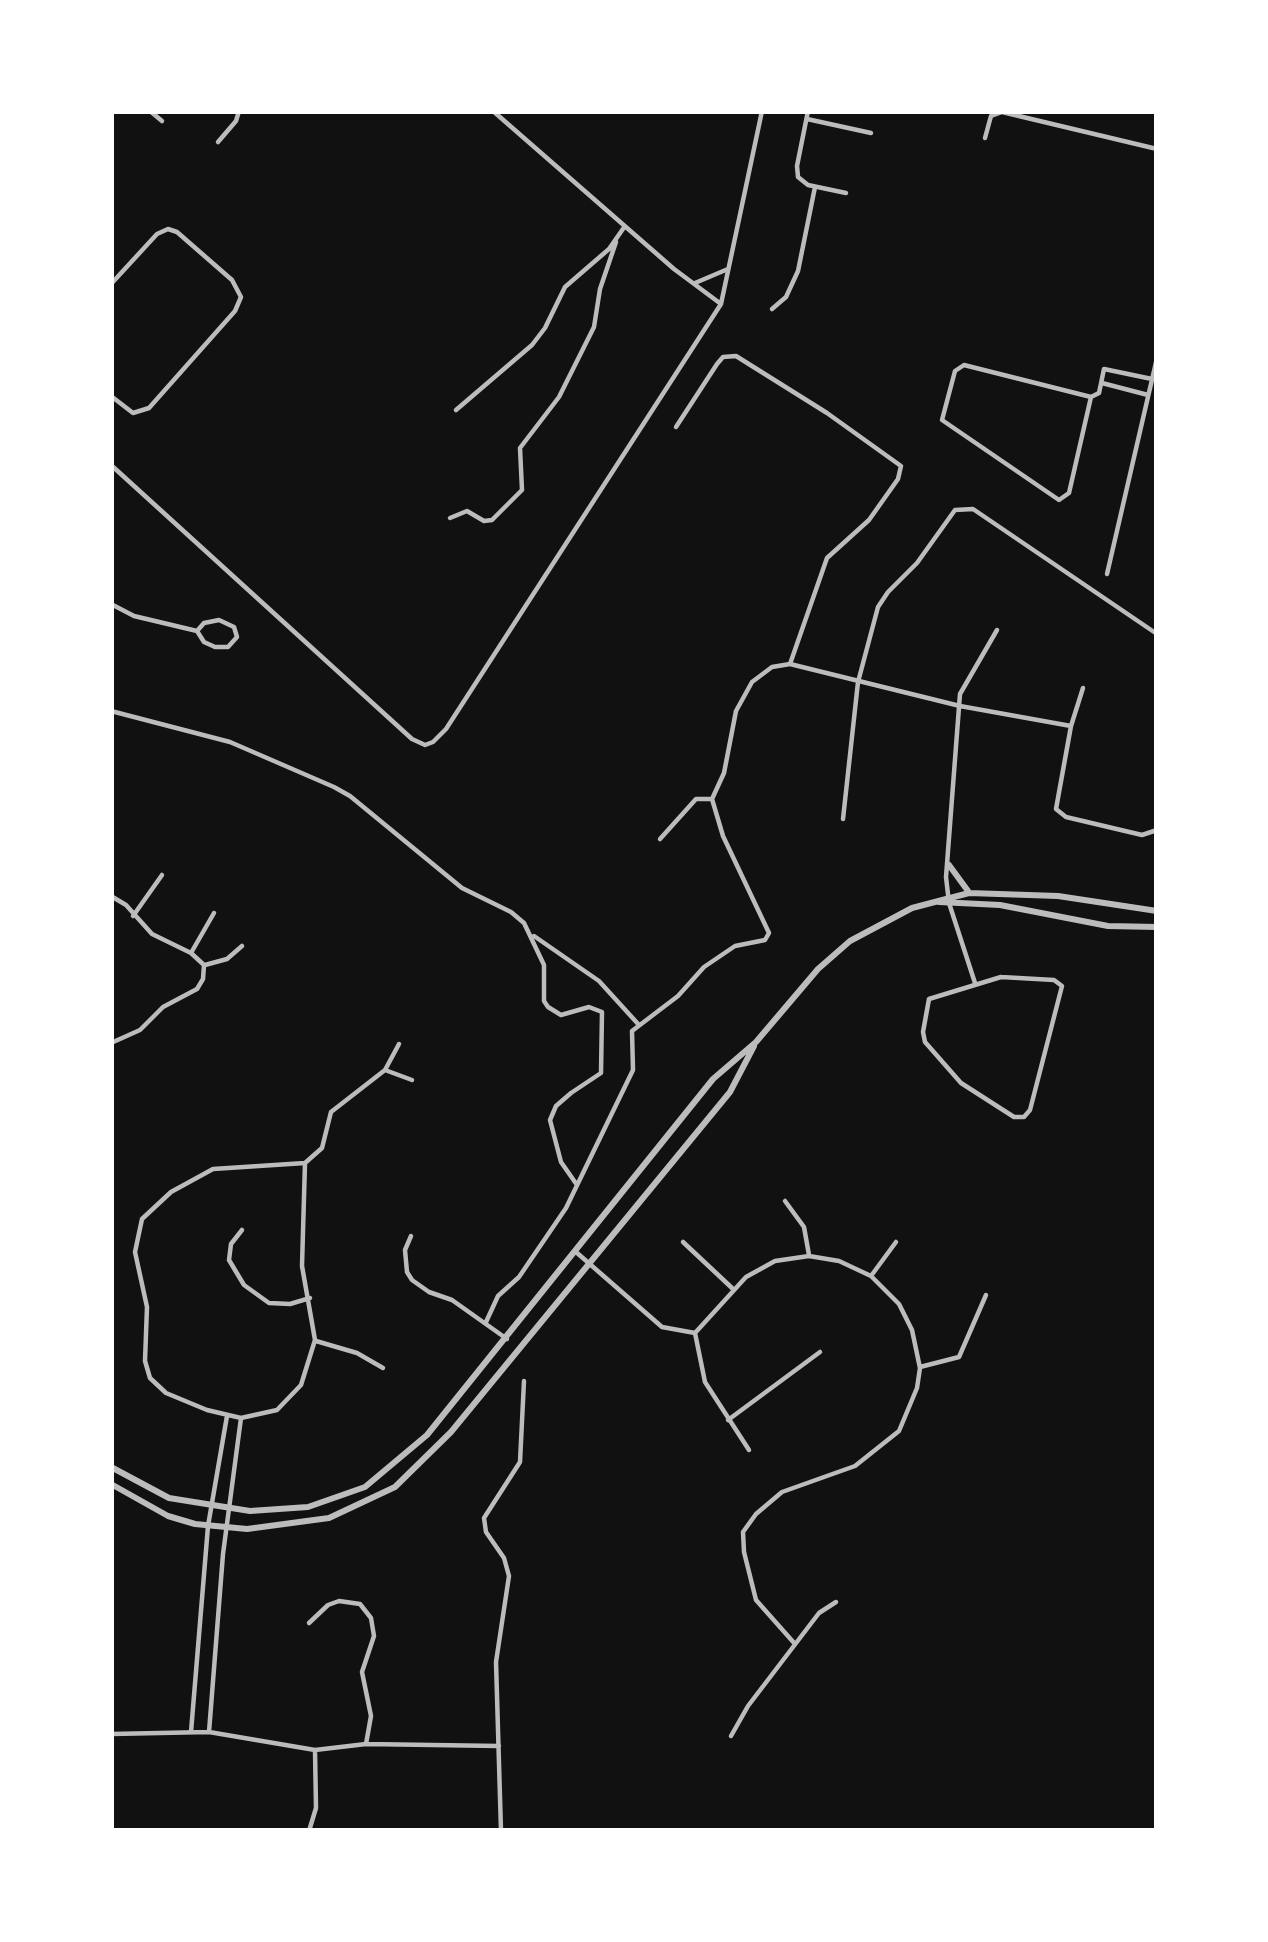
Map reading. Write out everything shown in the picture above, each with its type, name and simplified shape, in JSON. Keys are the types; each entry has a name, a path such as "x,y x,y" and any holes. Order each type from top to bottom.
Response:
{"street":[{"path":"150,111 162,121"},
{"path":"218,142 239,111"},
{"path":"493,111 721,304"},
{"path":"111,465 425,746 446,729 721,304 762,111"},
{"path":"808,111 797,172 802,182 846,194"},
{"path":"985,138 994,114 1030,114 1157,149"},
{"path":"807,119 871,133"},
{"path":"772,309 786,297 798,271 815,187"},
{"path":"450,518 467,511 484,521 496,517 524,486 519,452 563,391 595,325 599,292 625,226"},
{"path":"111,284 157,234 168,229 216,266 241,294 235,311 149,408 133,413 111,396"},
{"path":"457,410 526,350 545,328 565,287 616,242"},
{"path":"695,284 729,268"},
{"path":"676,427 721,359 736,356 901,466 898,479 869,520 827,558 790,664"},
{"path":"1108,574 1157,358"},
{"path":"1091,397 1069,493 1059,500 942,420 955,371 961,365 1091,397 1100,393 1106,368 1152,379"},
{"path":"1102,382 1148,395"},
{"path":"843,819 858,682 882,599 917,563 951,513 963,507 973,509 1157,634"},
{"path":"111,604 134,616 197,631"},
{"path":"225,621 234,627 237,638 228,647 215,647 200,639 197,631 204,623 225,621"},
{"path":"975,983 948,899 949,865 960,706 966,680 998,630"},
{"path":"486,1322 498,1296 519,1277 566,1208 633,1070 632,1031 678,996 704,967 735,946 765,940 769,933 723,836 712,799 724,773 740,701 762,672 790,664 960,706 1071,726"},
{"path":"1083,688 1071,726 1058,812 1142,835 1157,830"},
{"path":"111,711 230,742 350,796 462,888 512,911 532,935 599,981 639,1024"},
{"path":"660,839 689,804 712,799"},
{"path":"949,865 969,893"},
{"path":"133,916 162,874"},
{"path":"111,1467 152,1492 230,1509 308,1508 365,1487 427,1435 712,1079 756,1042 833,954 878,923 969,893 1058,896 1157,911"},
{"path":"111,896 152,934 204,965"},
{"path":"948,899 1108,926 1157,927"},
{"path":"190,953 214,913"},
{"path":"532,935 544,965 543,995 548,1007 566,1016 598,1008 604,1020 601,1073 556,1106 550,1120 561,1162 577,1185"},
{"path":"204,965 227,959 242,946"},
{"path":"111,1043 140,1030 164,1007 197,989 204,965"},
{"path":"1001,977 1054,980 1062,986 1030,1110 1024,1117 1013,1118 961,1083 925,1042 929,999 975,983 1001,977"},
{"path":"111,1484 168,1516 228,1527 306,1524 359,1507 395,1486 440,1444 730,1092 756,1042"},
{"path":"305,1163 302,1266 316,1340 301,1385 286,1403 265,1414 241,1418 178,1399 150,1378 145,1360 147,1307 135,1252 137,1231 156,1203 213,1169 305,1163 322,1148 331,1112 385,1070 400,1044"},
{"path":"385,1070 412,1080"},
{"path":"785,1201 804,1227 808,1256"},
{"path":"242,1230 231,1244 229,1260 244,1285 269,1303 310,1298"},
{"path":"411,1236 406,1263 412,1280 507,1339"},
{"path":"683,1242 732,1288"},
{"path":"871,1276 896,1242"},
{"path":"576,1252 662,1327 695,1333 732,1288 775,1262 808,1256 838,1261 871,1276 907,1317 920,1367 913,1405 899,1431 855,1466 782,1492 748,1524 743,1552 756,1600 795,1644"},
{"path":"920,1367 959,1357 986,1295"},
{"path":"695,1333 705,1382 748,1450"},
{"path":"316,1340 357,1353 383,1368"},
{"path":"728,1421 820,1352"},
{"path":"501,1831 496,1662 509,1576 504,1558 486,1532 484,1518 520,1462 524,1382"},
{"path":"190,1732 210,1506 227,1416"},
{"path":"209,1732 241,1418"},
{"path":"217,1480 233,1482"},
{"path":"309,1623 328,1604 339,1601 360,1604 371,1618 374,1636 362,1672 371,1716 366,1744"},
{"path":"731,1736 819,1612 836,1602"},
{"path":"111,1734 209,1732 315,1750 366,1744 499,1746"},
{"path":"310,1831 316,1808 315,1750"}]}
